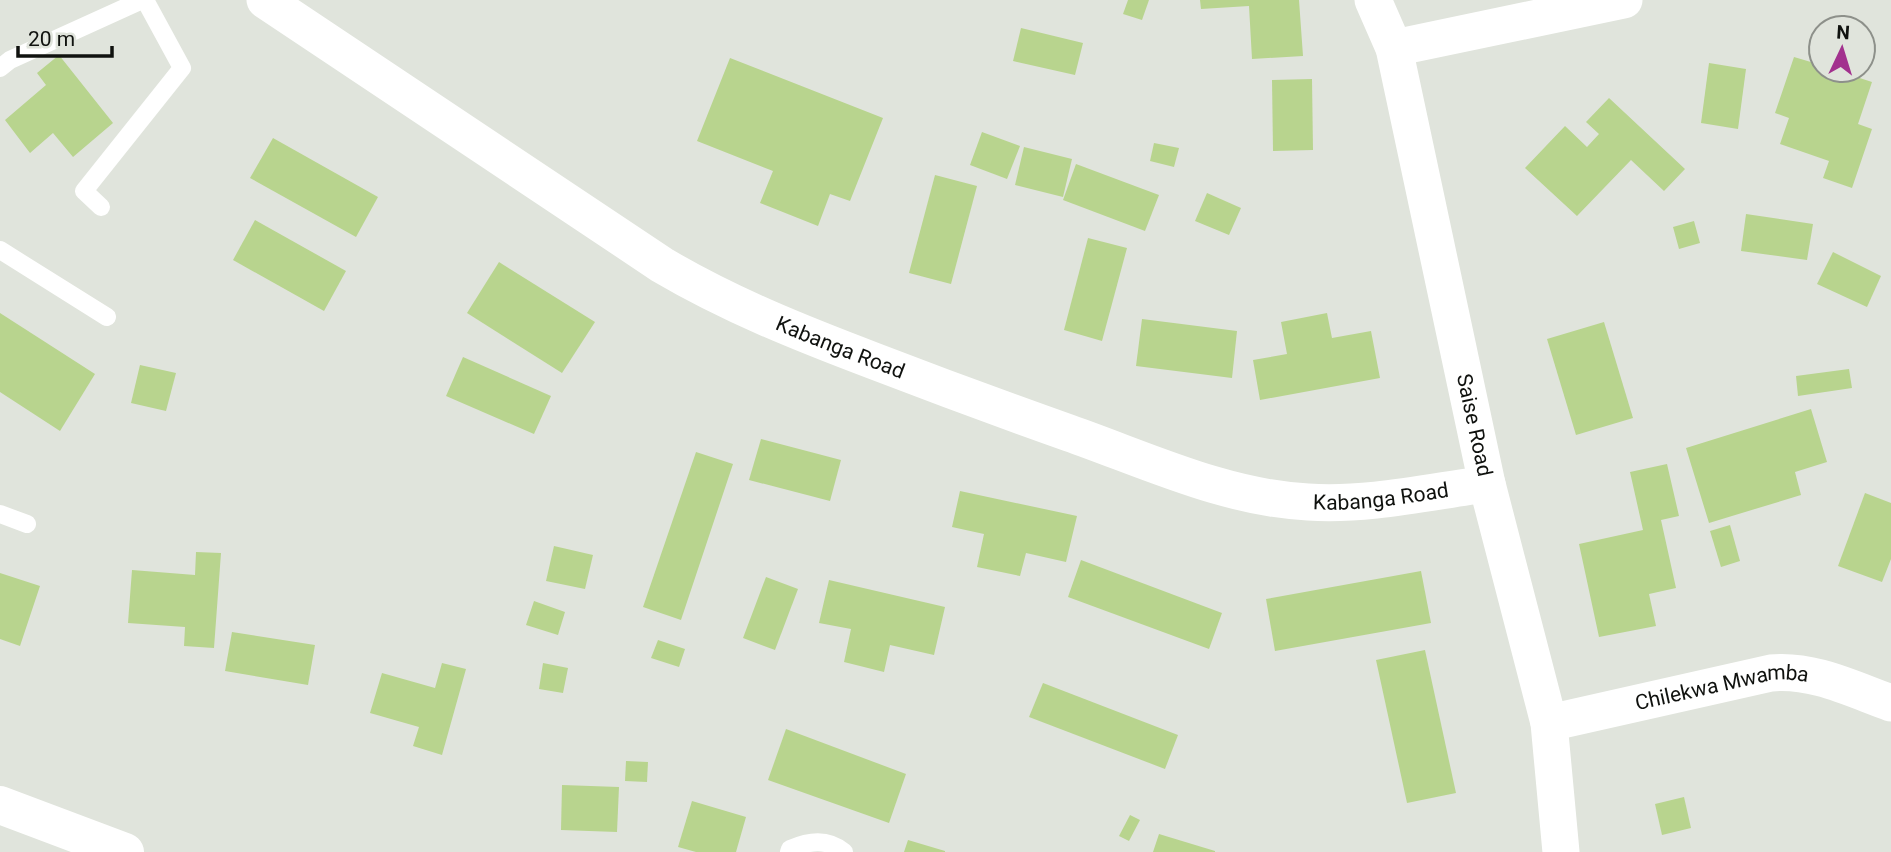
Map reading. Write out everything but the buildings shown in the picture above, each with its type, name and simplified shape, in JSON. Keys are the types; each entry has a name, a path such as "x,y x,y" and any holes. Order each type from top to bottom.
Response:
{"main road":[{"path":"0,805 125,852"}],"street":[{"name":"Kabanga Road","path":"265,0 662,265 721,298 837,347 1217,486 1261,496 1308,502 1366,501 1487,484"},
{"name":"Saise Road","path":"1373,0 1394,48 1487,484 1549,723 1561,852"},
{"path":"1394,48 1625,0"},
{"name":"Chilekwa Mwamba","path":"1549,723 1789,671 1819,677 1891,703"}],"lane":[{"path":"0,68 10,60 144,0 182,68 83,191 101,206"},
{"path":"0,250 107,317"},
{"path":"0,514 26,524"},
{"path":"789,852 790,849 810,841 836,846 844,852"}]}
